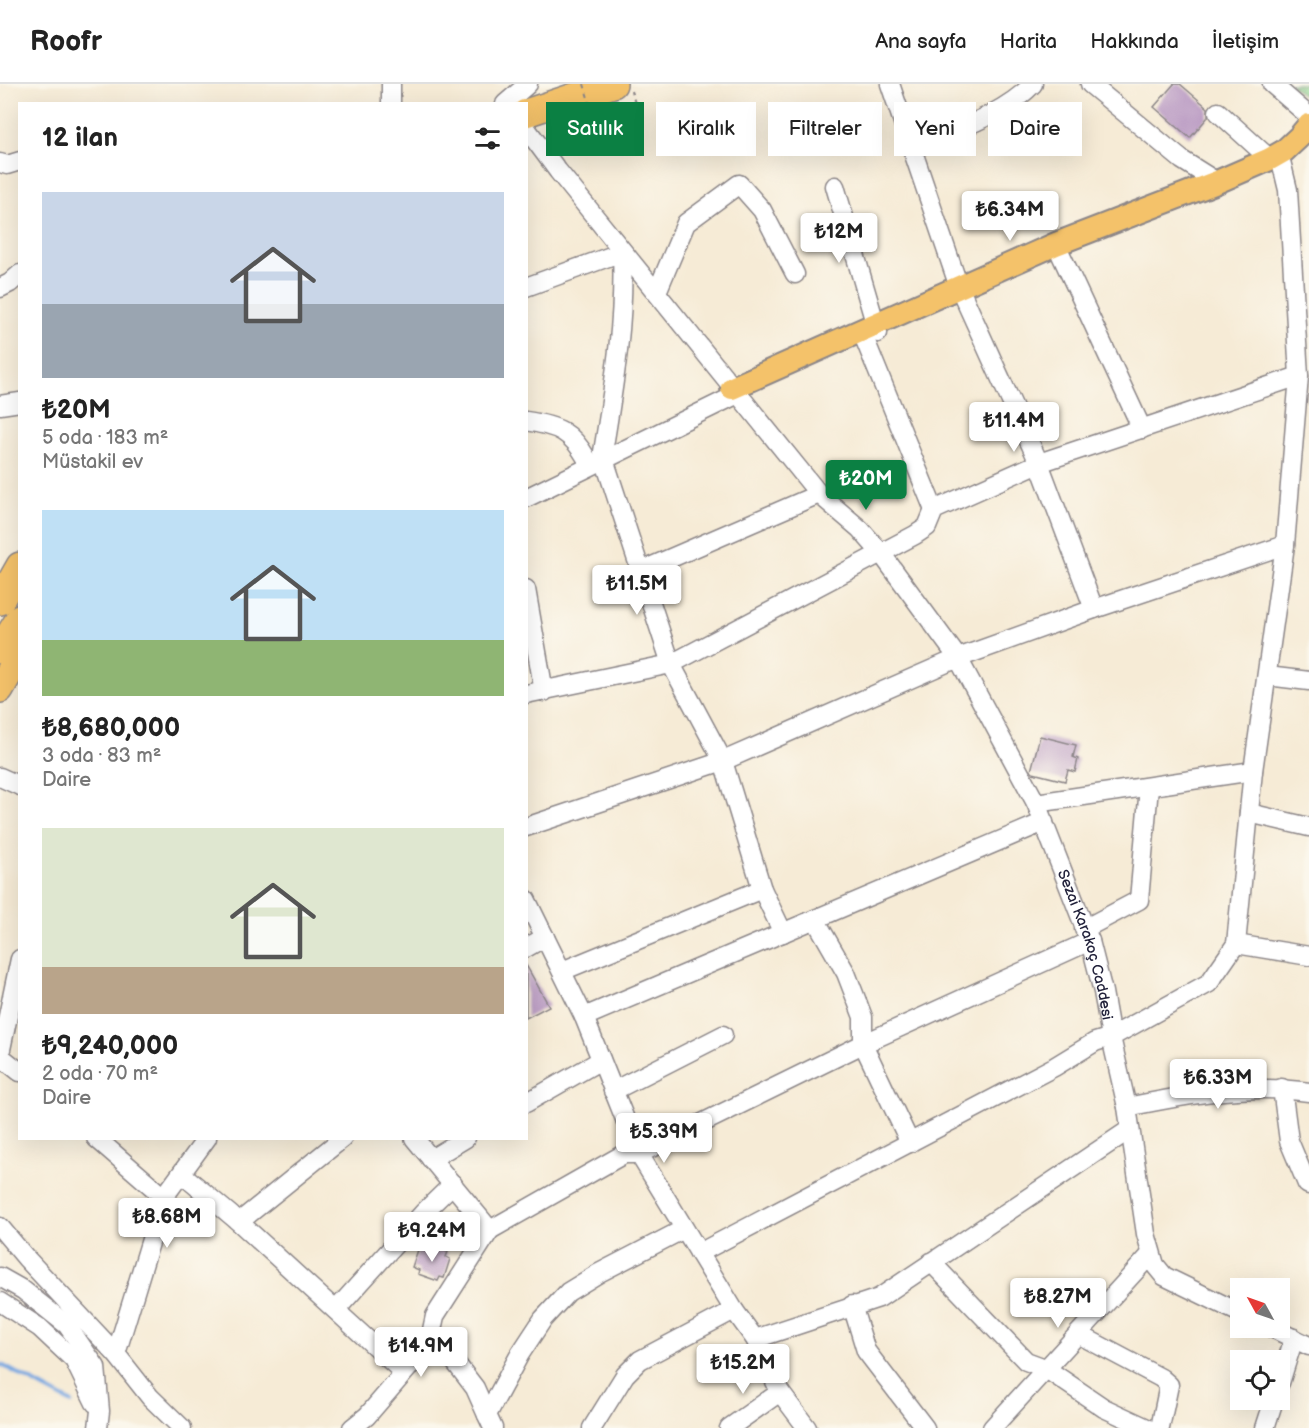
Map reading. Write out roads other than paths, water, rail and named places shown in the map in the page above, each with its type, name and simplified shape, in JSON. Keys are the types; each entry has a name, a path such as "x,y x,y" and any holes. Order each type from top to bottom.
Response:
{"highway":[{"path":"512,102 563,84"},
{"path":"528,112 613,84"},
{"path":"7,582 18,556"},
{"path":"0,650 18,621"},
{"path":"0,689 18,658"}],"main road":[{"path":"1058,248 1264,171 1309,125"},
{"path":"735,391 1058,248 1217,182 1292,154 1309,137"}],"street":[{"path":"391,84 391,102"},
{"path":"508,102 528,84"},
{"path":"890,84 896,102"},
{"path":"976,120 1022,95 1033,84"},
{"path":"1090,84 1182,160 1217,182"},
{"path":"1272,84 1309,116"},
{"path":"699,1253 1054,1067 1095,1042 1110,1037 1209,982 1236,944 1253,771 1285,545 1299,376 1301,266 1288,190 1275,160 1230,133 1218,112"},
{"name":"Sezai Karakoç Caddesi","path":"528,131 622,252 657,292 819,494 860,529 881,552 958,658 1036,803 1087,935 1103,992 1110,1037 1126,1107 1151,1254"},
{"path":"914,156 961,291 1039,463 1094,609"},
{"path":"0,163 7,165 18,162"},
{"path":"657,292 686,223 739,184 762,210 795,274"},
{"path":"528,612 535,693 671,664 915,536 927,527 934,510 870,331 835,186"},
{"path":"1058,248 1142,429"},
{"path":"528,286 622,252 624,292 619,352 598,457 641,571 671,664 723,761 762,889 783,933"},
{"path":"0,288 18,276"},
{"path":"934,510 1039,463 1299,376"},
{"path":"528,487 598,457 735,391"},
{"path":"0,405 18,402"},
{"path":"528,421 551,425 563,430 578,444 598,457"},
{"path":"528,497 598,457"},
{"path":"641,571 819,494"},
{"path":"528,826 723,761 958,658 1094,609 1285,545"},
{"path":"1266,676 1309,681"},
{"path":"1036,803 1253,771"},
{"path":"0,777 18,785"},
{"path":"352,1428 367,1416 429,1344 435,1316 490,1230 624,1154 639,1154 1087,935 1139,900 1149,787"},
{"path":"1249,813 1309,827"},
{"path":"584,1017 1044,822"},
{"path":"562,970 762,889"},
{"path":"528,902 584,1017 639,1154 734,1310 755,1339 780,1392 807,1428"},
{"path":"815,920 846,973 863,1017 863,1044 910,1143"},
{"path":"528,947 545,937"},
{"path":"1236,944 1309,956"},
{"path":"18,969 0,1055 18,1070"},
{"path":"613,1091 723,1035"},
{"path":"528,1102 601,1060"},
{"path":"1126,1107 1189,1094 1282,1088 1309,1092"},
{"path":"1282,1088 1289,1141 1309,1185"},
{"path":"755,1339 852,1305 879,1298 1130,1130"},
{"path":"98,1140 164,1197"},
{"path":"116,1354 164,1197 206,1140"},
{"path":"239,1222 342,1140"},
{"path":"416,1140 490,1230"},
{"path":"431,1159 463,1140"},
{"path":"182,1174 239,1222 403,1372"},
{"path":"336,1310 424,1212 453,1184"},
{"path":"0,1227 116,1354 150,1397 182,1428"},
{"path":"490,1422 520,1354 543,1319 568,1292 599,1273 684,1229"},
{"path":"992,1428 1151,1254 1155,1265 1164,1275 1230,1307"},
{"path":"931,1262 1026,1361 1045,1368 1104,1407 1147,1428"},
{"path":"0,1277 23,1290 67,1326 96,1367 99,1420"},
{"path":"0,1302 40,1328 74,1360 99,1420"},
{"path":"852,1305 866,1351 925,1428"},
{"path":"592,1428 625,1375 640,1360 734,1310"},
{"path":"1078,1334 1161,1378 1169,1385 1160,1428"},
{"path":"1290,1363 1301,1342"},
{"path":"429,1344 449,1354 475,1388 490,1422"},
{"path":"729,1428 780,1392"},
{"path":"1265,1428 1271,1410"}],"waterway":[{"path":"0,1364 72,1403"}]}
